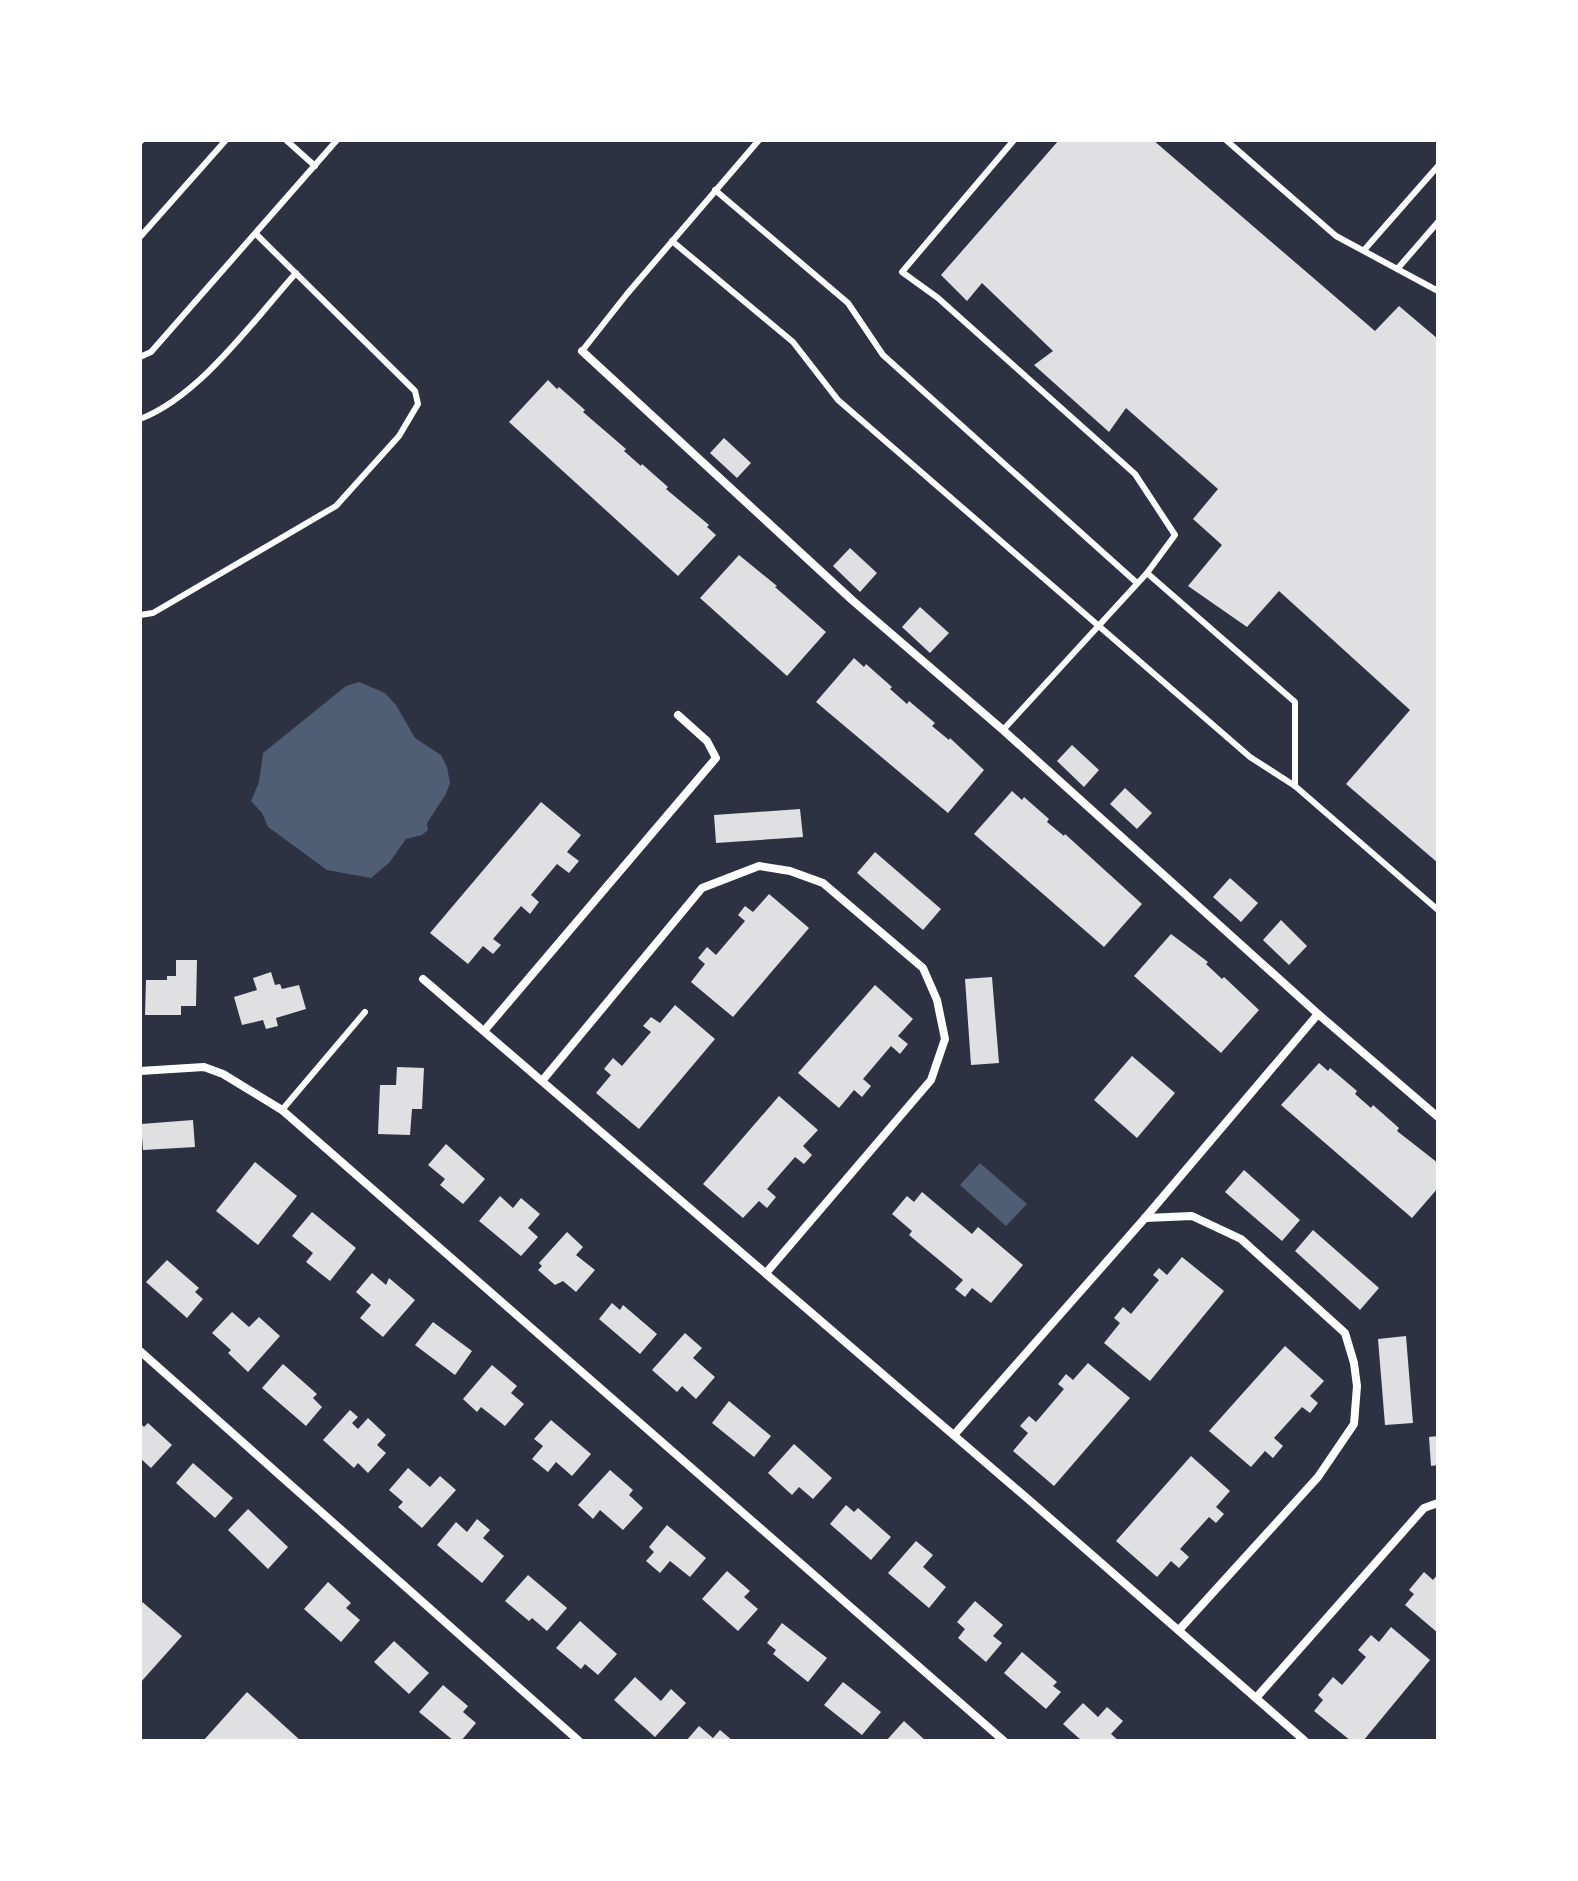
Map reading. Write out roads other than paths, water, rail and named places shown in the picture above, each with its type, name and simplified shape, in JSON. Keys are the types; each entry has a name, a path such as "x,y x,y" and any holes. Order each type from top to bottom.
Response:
{"street":[{"path":"582,351 852,600 1003,730 1318,1014 1438,1117"},
{"path":"484,1031 716,758 707,741 678,715"},
{"path":"542,1081 702,888 759,866 790,871 823,883 923,968 937,1000 945,1039 931,1080 766,1273"},
{"path":"423,979 1305,1741"},
{"path":"954,1435 1145,1218 1318,1014"},
{"path":"140,1071 204,1067 223,1074 282,1110 1004,1741"},
{"path":"1145,1218 1192,1216 1241,1239 1345,1333 1357,1386 1354,1424 1318,1477 1179,1630"},
{"path":"140,1351 579,1741"},
{"path":"1256,1698 1424,1508 1438,1503"}],"lane":[{"path":"140,237 226,140"},
{"path":"286,140 315,166"},
{"path":"140,357 151,352 337,140"},
{"path":"582,351 759,140"},
{"path":"1003,730 1147,573 1175,535 1135,474 938,298 902,272 1014,140"},
{"path":"1226,140 1336,236 1399,267 1438,291"},
{"path":"1365,249 1438,166"},
{"path":"715,190 848,303 883,355 1137,583"},
{"path":"1399,267 1438,222"},
{"path":"140,615 153,613 336,506 399,436 418,404 415,391 256,234"},
{"path":"672,241 793,342 838,400 1250,757 1295,786 1438,910"},
{"path":"140,419 187,392 296,273"},
{"path":"1147,573 1295,702 1295,786"},
{"path":"282,1110 365,1012"}],"water":[{"path":"359,682 385,693 396,705 415,738 441,755 450,783 427,823 428,830 406,839 389,863 371,878 327,870 268,827 262,813 251,801 259,782 263,753 346,686"},
{"path":"980,1163 1027,1204 1006,1226 960,1185"}]}
